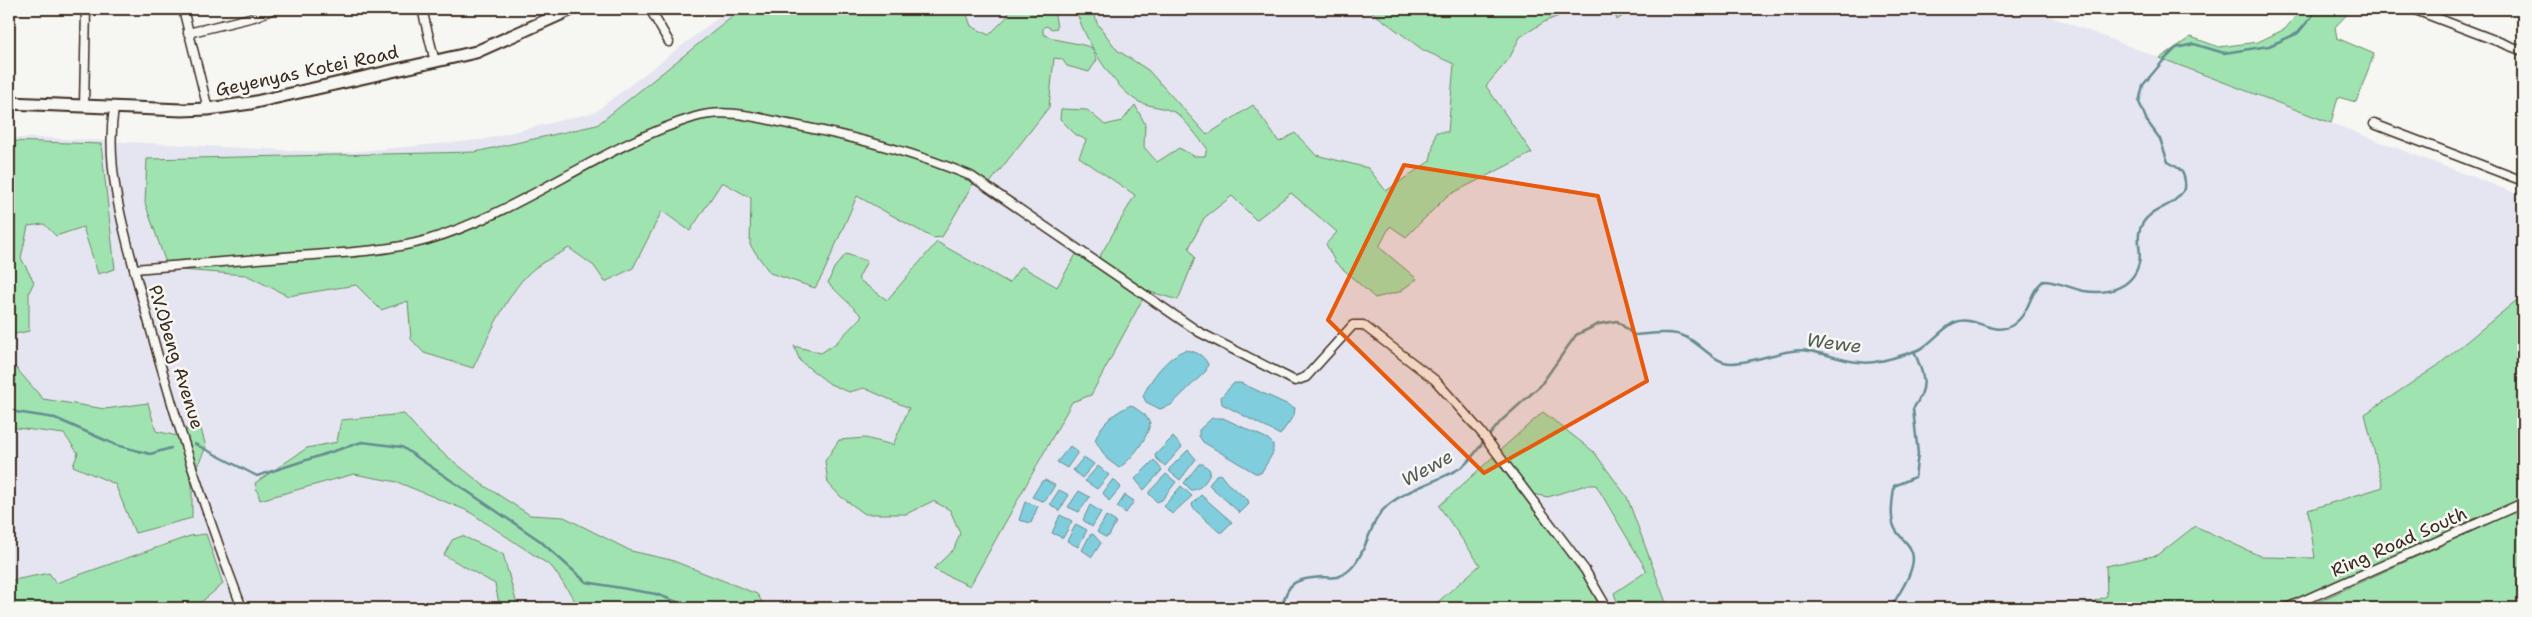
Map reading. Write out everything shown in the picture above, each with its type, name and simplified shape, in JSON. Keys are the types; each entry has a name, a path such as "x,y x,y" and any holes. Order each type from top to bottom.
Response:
{"street":[{"path":"84,106 86,9"},
{"path":"183,9 208,109"},
{"path":"188,33 254,17 274,9"},
{"path":"422,9 435,62"},
{"name":"Geyenyas Kotei Road","path":"9,103 114,108 208,109 251,103 476,52 572,9"},
{"path":"650,9 669,42"},
{"path":"2413,9 2523,51"},
{"name":"P.V.Obeng Avenue","path":"114,108 110,131 111,152 134,269 164,382 211,524 242,608"},
{"path":"134,269 359,252 426,240 490,218 646,137 696,117 739,113 850,136 930,159 971,176 1199,332 1296,381 1306,377 1353,324 1363,325 1429,375 1481,432 1585,570 1607,608"},
{"path":"2374,124 2523,181"},
{"name":"Ring Road South","path":"2287,608 2523,503"}],"highlighted area":[{"path":"1404,165 1598,196 1647,381 1484,473 1328,320"}],"shaded area":[{"path":"730,9 2031,9 2523,196 2523,608 9,608 9,138 49,138 338,153 481,140 595,112"}],"green space":[{"path":"742,9 965,9 971,26 989,35 1008,16 1010,9 1054,9 1057,28 1052,29 1046,26 1043,28 1043,34 1055,39 1092,48 1097,60 1089,72 1067,66 1062,59 1054,58 1049,107 986,188 973,184 942,237 933,238 857,196 815,288 770,273 750,245 751,198 722,182 690,231 662,211 633,268 605,282 594,266 569,248 543,262 526,276 508,300 473,368 424,353 411,339 408,301 381,310 356,285 288,296 246,275 168,269 145,203 147,159 475,152 597,125"},
{"path":"1076,9 1093,9 1097,23 1117,50 1148,70 1207,135 1253,105 1279,142 1295,133 1316,155 1368,168 1386,191 1430,161 1436,132 1448,132 1454,64 1423,50 1368,9 1577,9 1546,21 1520,37 1509,59 1486,86 1532,153 1447,196 1406,237 1390,226 1379,247 1417,279 1399,292 1375,298 1335,262 1326,244 1337,232 1291,193 1256,220 1232,196 1204,218 1189,248 1195,258 1178,300 1147,291 1091,395 1072,402 970,586 933,569 954,549 960,533 950,510 933,501 906,514 865,514 840,496 828,483 825,461 839,440 865,438 893,445 909,408 864,388 849,392 830,384 800,361 794,346 821,353 836,343 862,316 828,283 834,268 846,254 867,261 858,279 887,300 937,242 1009,283 1021,266 1057,287 1078,251 1096,263 1135,195 1079,157 1086,140 1075,134 1060,119 1061,109 1087,110 1105,125 1122,121 1135,105 1145,124 1144,147 1157,162 1179,148 1194,156 1205,156 1207,148 1180,116 1167,109 1139,102 1129,95 1109,74 1092,47"},
{"path":"1613,9 1632,9 1617,20"},
{"path":"2302,9 2352,9 2335,27 2337,38 2374,54 2356,102 2338,97 2331,123 2160,58 2191,37 2219,47 2258,42 2285,29"},
{"path":"9,141 101,144 115,269 98,274 83,227 56,236 44,224 28,226 21,258 34,282 29,292 29,331 15,334 9,349"},
{"path":"2523,295 2523,498 2274,608 2078,608 2107,596 2106,566 2158,555 2195,526 2262,557 2315,558 2308,510 2383,487 2365,414 2437,366"},
{"path":"9,360 43,399 105,409 148,403 156,431 177,436 199,422 206,447 192,478 192,518 135,533 115,484 73,466 78,453 64,434 9,427"},
{"path":"1543,412 1594,452 1627,497 1668,608 1619,608 1614,593 1647,571 1596,485 1586,485 1548,497 1532,494 1498,452"},
{"path":"404,414 428,441 483,485 530,515 564,517 631,551 671,560 757,594 766,608 580,608 552,567 468,511 397,482 354,474 260,500 255,483 307,448 337,442 341,420"},
{"path":"1493,457 1581,572 1601,608 1431,608 1480,565 1439,506"},
{"path":"2523,508 2523,608 2304,608"},
{"path":"206,534 223,584 194,608 86,608 84,603 57,608 9,608 9,581 49,573 56,583 190,536"},
{"path":"462,536 503,554 518,608 500,608 495,584 444,555 452,540"}],"water":[{"path":"1185,350 1196,353 1204,358 1208,364 1206,371 1171,405 1160,409 1146,402 1143,396 1155,375 1178,353"},
{"path":"1234,383 1241,383 1295,408 1294,415 1280,435 1222,404 1221,397"},
{"path":"1131,405 1145,415 1150,423 1149,429 1139,448 1119,468 1107,459 1095,440 1101,428 1109,419"},
{"path":"1212,418 1223,418 1268,439 1273,444 1273,453 1261,473 1255,473 1203,442 1199,436 1199,430"},
{"path":"1173,437 1182,447 1165,466 1155,455"},
{"path":"1070,446 1078,452 1067,468 1057,462"},
{"path":"1188,450 1196,459 1180,480 1169,469"},
{"path":"1084,457 1094,464 1082,478 1073,470"},
{"path":"1154,460 1162,470 1144,490 1135,479"},
{"path":"1199,464 1203,464 1210,470 1210,473 1201,486 1191,490 1184,483"},
{"path":"1098,466 1109,475 1097,489 1085,481"},
{"path":"1166,474 1176,482 1162,500 1157,502 1149,492"},
{"path":"1220,474 1227,483 1248,500 1249,504 1240,513 1209,485 1216,475"},
{"path":"1113,479 1121,487 1109,501 1103,493"},
{"path":"1045,480 1055,485 1046,500 1042,501 1032,497 1042,481"},
{"path":"1181,486 1192,496 1172,514 1164,506"},
{"path":"1059,490 1069,495 1059,511 1050,504"},
{"path":"1079,491 1090,497 1079,512 1068,507"},
{"path":"1125,495 1134,501 1126,513 1117,507"},
{"path":"1201,495 1232,522 1222,532 1219,532 1193,508 1192,504"},
{"path":"1025,502 1038,506 1031,523 1019,520"},
{"path":"1090,505 1101,512 1092,527 1083,520"},
{"path":"1060,515 1072,521 1063,538 1052,533"},
{"path":"1106,516 1116,522 1109,536 1105,537 1097,532"},
{"path":"1076,524 1087,530 1078,547 1067,541"},
{"path":"1093,534 1101,543 1092,557 1082,550 1090,535"}],"waterway":[{"name":"Wewe","path":"1488,437 1501,421 1540,386 1576,335 1599,324 1617,321 1634,335 1660,333 1680,335 1692,340 1713,357 1725,362 1751,361 1801,350 1862,363 1889,359 1920,349 1956,322 1970,321 1997,329 2011,326 2022,316 2034,291 2043,281 2093,292 2118,288 2125,284 2136,272 2140,259 2139,237 2142,224 2153,213 2175,200 2185,189 2185,179 2182,172 2168,162 2160,139 2147,121 2139,102 2143,85 2176,48 2194,44 2224,53 2269,46 2298,33 2318,9"},
{"path":"1891,608 1908,578 1913,558 1909,547 1894,527 1892,510 1894,486 1915,477 1918,454 1913,409 1922,393 1924,380 1914,351"},
{"path":"9,411 55,418 116,445 150,454 171,448"},
{"name":"Wewe","path":"1282,608 1287,592 1294,583 1305,579 1337,577 1347,572 1360,556 1374,524 1387,506 1404,494 1462,467 1484,441"},
{"path":"195,444 257,476 362,442 402,447 539,540 586,582 656,594 693,608"}]}
